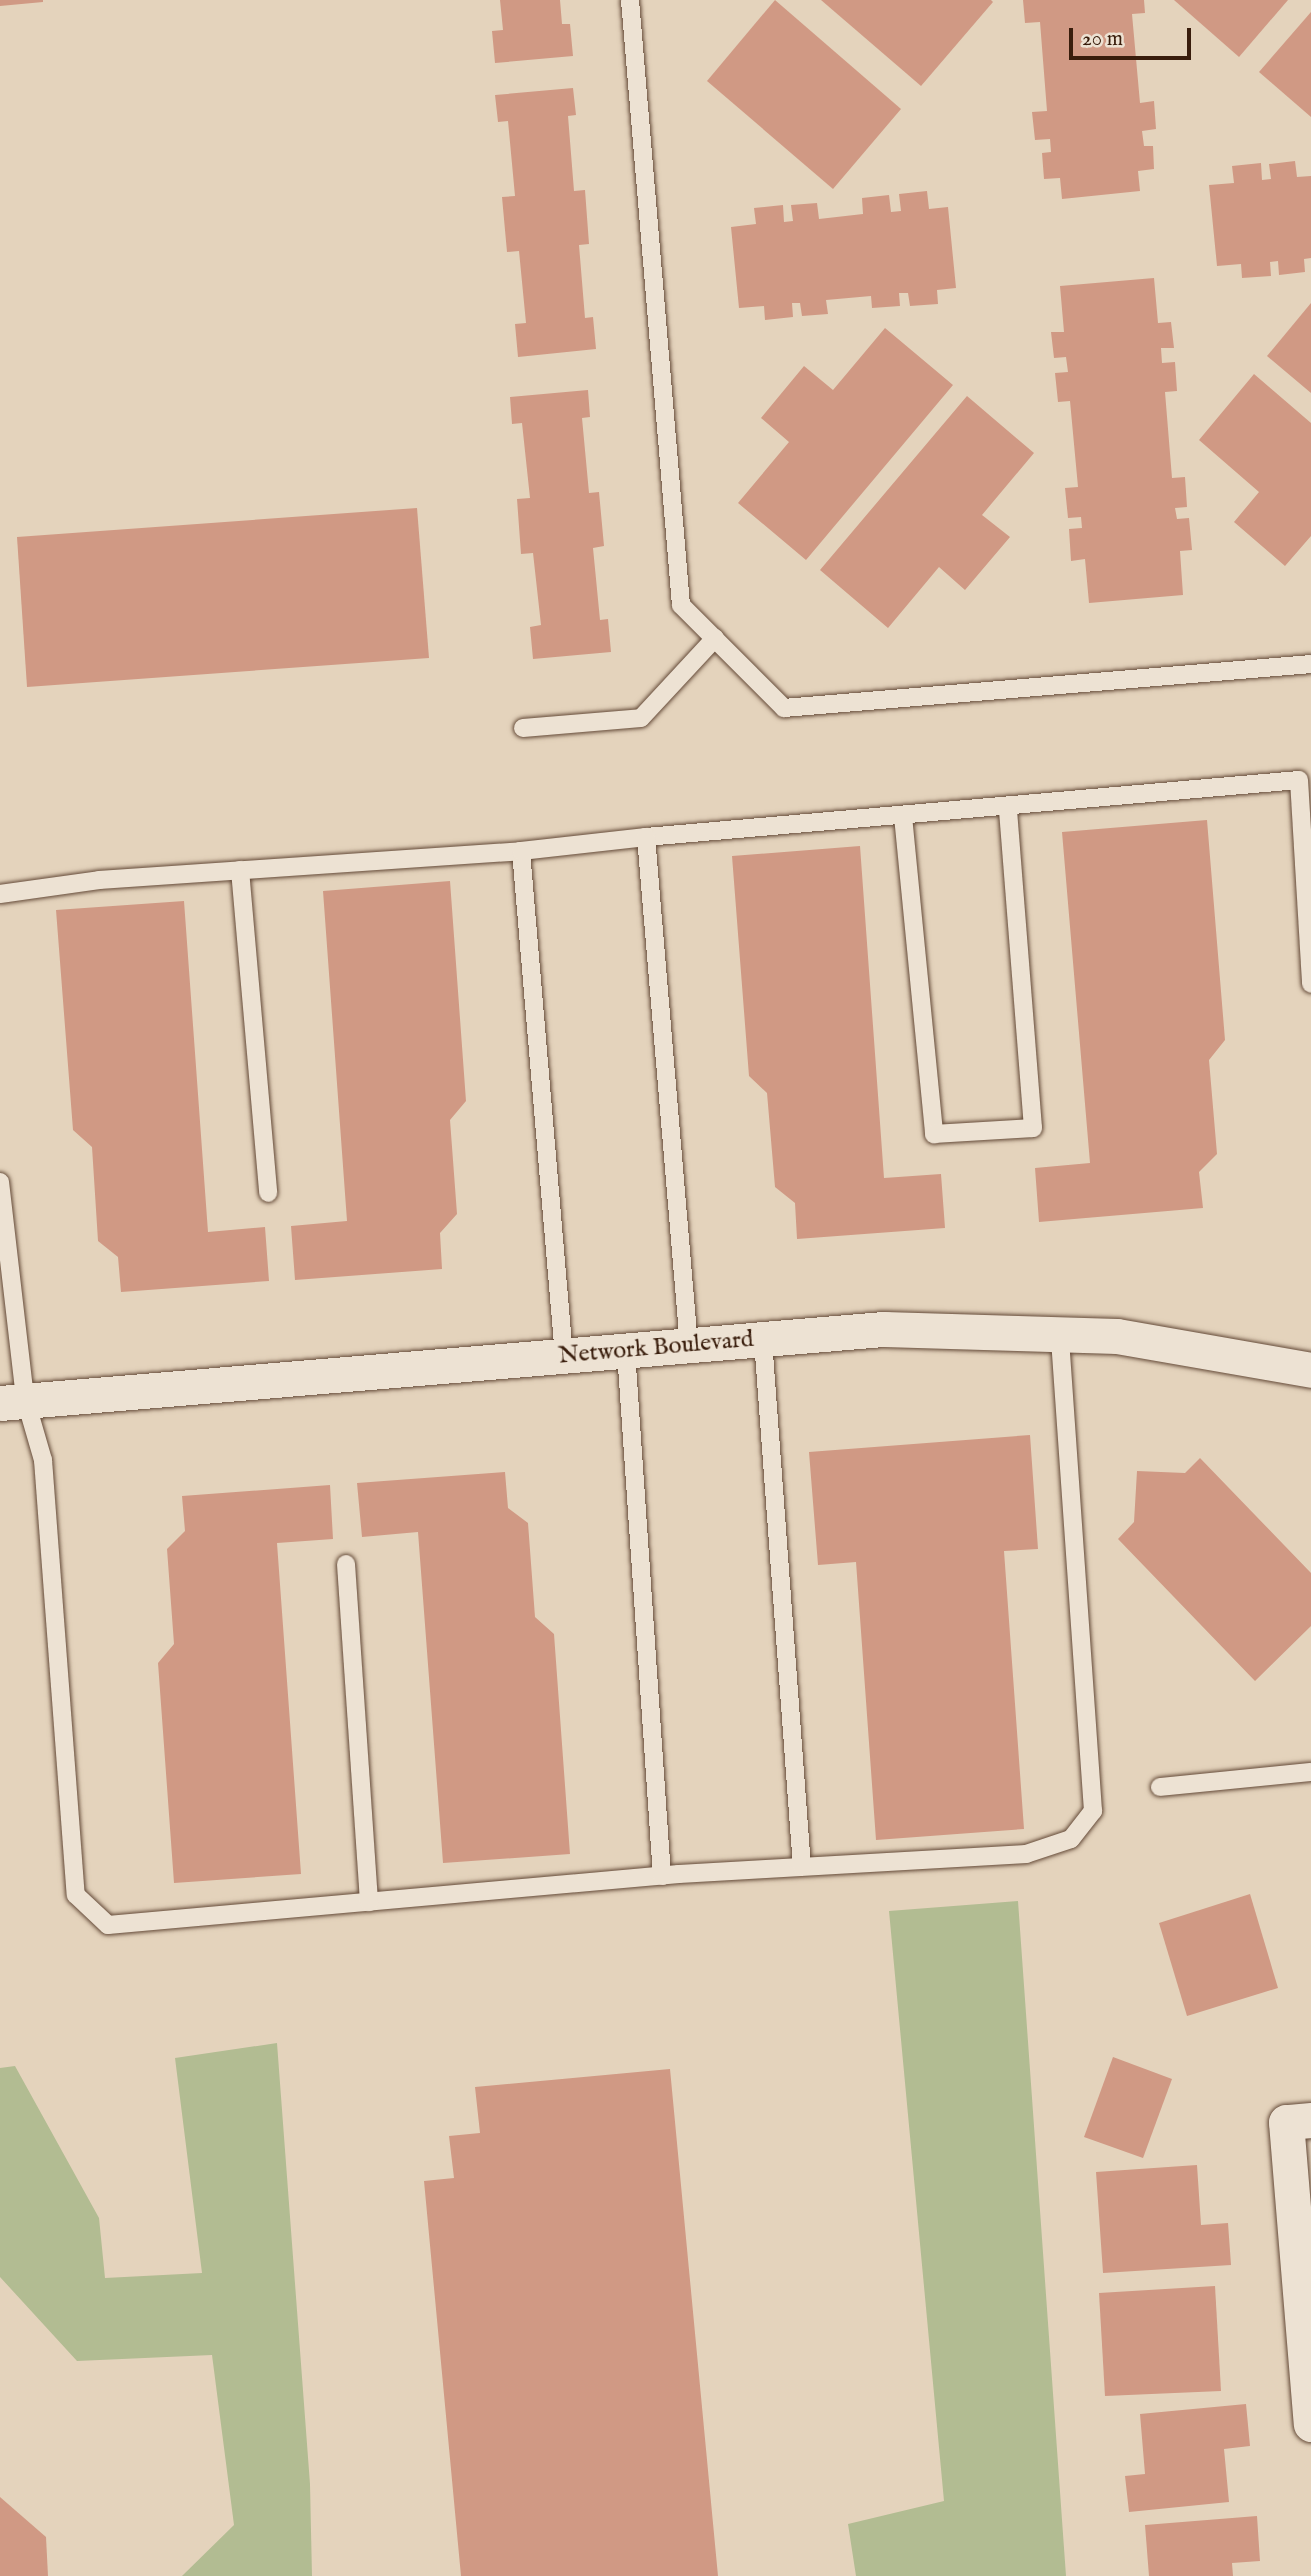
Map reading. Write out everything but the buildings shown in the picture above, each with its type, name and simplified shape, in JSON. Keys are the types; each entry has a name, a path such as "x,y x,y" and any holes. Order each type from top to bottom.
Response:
{"street":[{"name":"Network Boulevard","path":"13,1400 884,1329 1117,1336 1311,1370"},
{"path":"1298,2121 1311,2424"}],"lane":[{"path":"630,0 681,605 784,708 1311,664"},
{"path":"523,728 641,718 715,638"},
{"path":"0,894 99,880 521,851 646,837 1299,780 1311,984"},
{"path":"903,816 934,1135 1033,1128 1008,807"},
{"path":"646,837 689,1346"},
{"path":"521,851 564,1356"},
{"path":"240,870 268,1193"},
{"path":"0,1182 13,1400 43,1460 76,1895 108,1925 663,1876 1026,1854 1071,1839 1093,1811 1060,1334"},
{"path":"763,1340 802,1867"},
{"path":"626,1351 663,1876"},
{"path":"346,1564 369,1902"},
{"path":"1160,1787 1311,1772"}],"green space":[{"path":"1018,1901 1066,2576 856,2576 848,2524 944,2501 889,1911"},
{"path":"277,2043 310,2484 312,2576 182,2576 234,2525 212,2355 77,2361 0,2277 0,2068 15,2066 99,2218 105,2278 202,2273 175,2058"}]}
